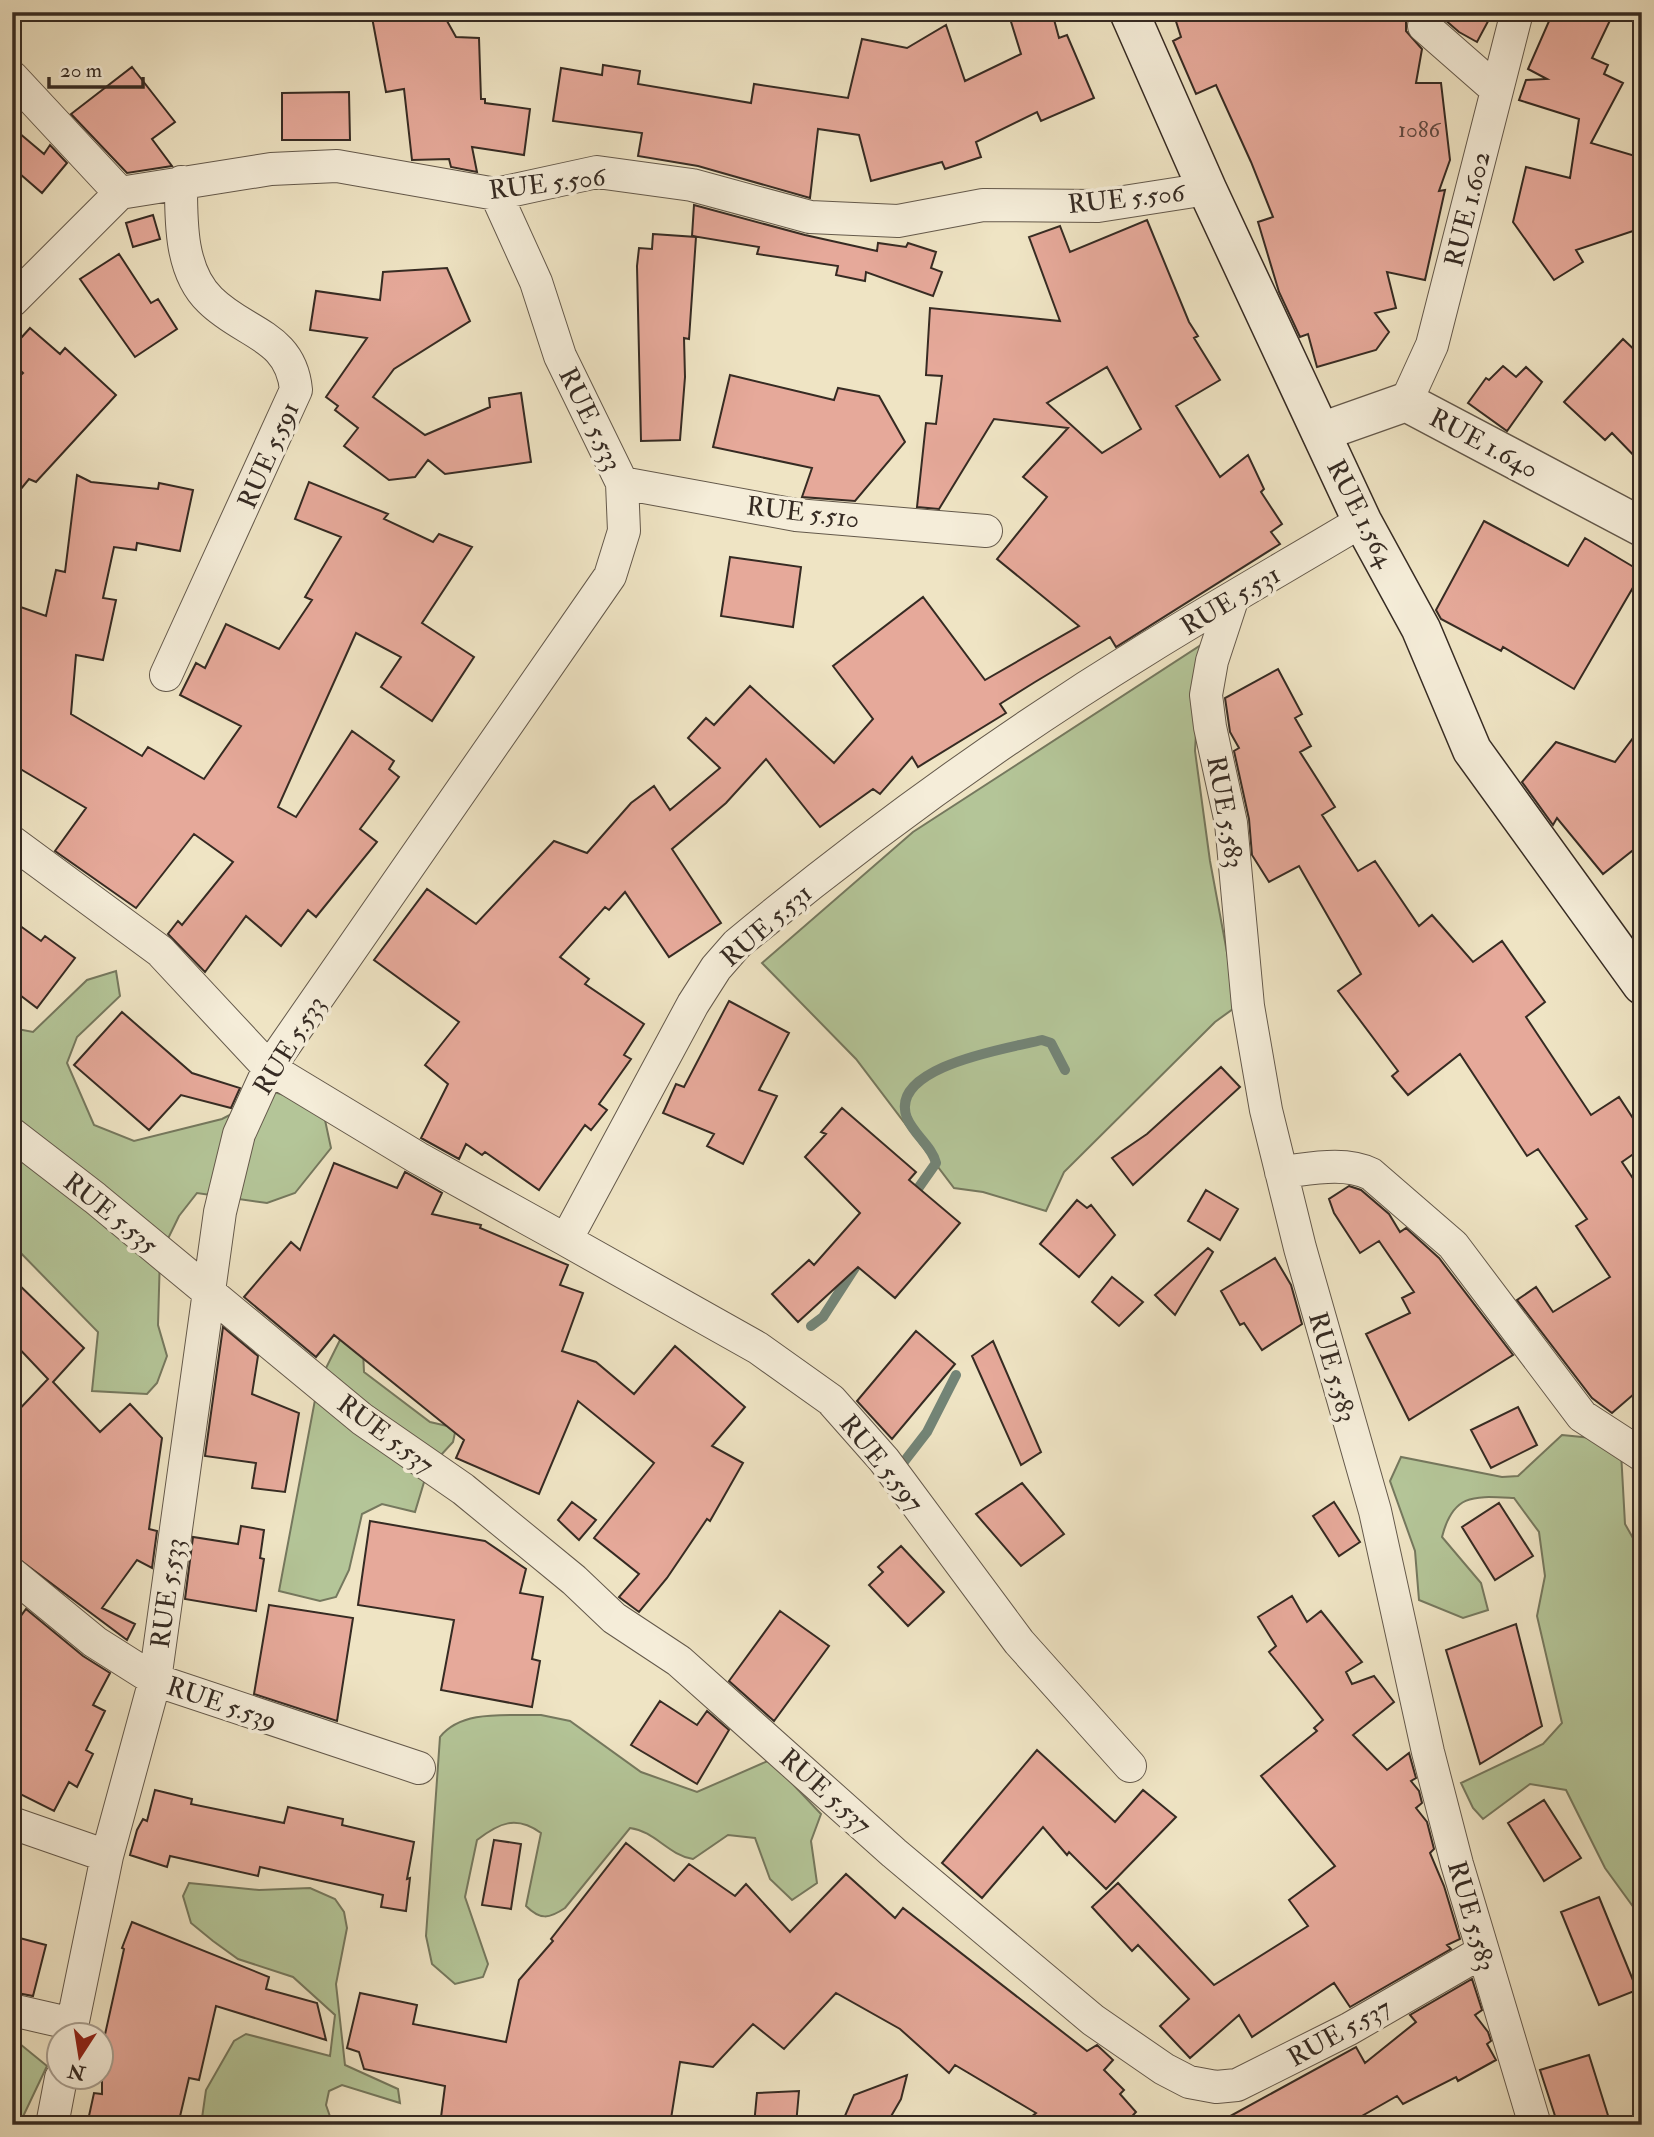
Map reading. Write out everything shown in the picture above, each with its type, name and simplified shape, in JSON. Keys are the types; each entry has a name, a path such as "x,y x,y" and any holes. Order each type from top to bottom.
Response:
{"main road":[{"name":"RUE 1.564","path":"1129,12 1206,189 1362,521 1421,629 1472,750 1641,983"},
{"name":"RUE 1.640","path":"1321,432 1406,402 1642,527"}],"street":[{"name":"RUE 1.602","path":"1406,402 1432,345 1517,12"},
{"path":"1424,26 1497,90"},
{"path":"12,77 120,193 12,301"},
{"name":"RUE 5.506","path":"120,193 271,169 337,166 496,194 597,172 692,185 810,217 898,220 983,205 1098,206 1206,189"},
{"name":"RUE 5.591","path":"166,675 296,390 290,361 275,344 209,300 197,280 185,253 181,182"},
{"name":"RUE 5.533","path":"72,2022 107,1856 155,1680 220,1212 239,1133 269,1068 610,576 624,531 622,483 559,356 536,282 496,194"},
{"name":"RUE 5.510","path":"622,483 796,515 986,531"},
{"name":"RUE 5.531","path":"566,1240 693,1004 716,968 737,944 880,833 1007,742 1146,649 1362,521"},
{"name":"RUE 5.583","path":"1232,600 1212,662 1206,695 1210,727 1231,823 1248,1006 1266,1110 1375,1511 1428,1752 1482,1952 1535,2125"},
{"path":"12,842 160,951 269,1068 418,1158 566,1240"},
{"name":"RUE 5.535","path":"12,1134 95,1198 208,1294"},
{"path":"1281,1172 1336,1167 1359,1168 1371,1174 1453,1245 1582,1416 1642,1455"},
{"name":"RUE 5.597","path":"566,1240 758,1348 831,1400 884,1460 1019,1642 1130,1766"},
{"name":"RUE 5.537","path":"208,1294 362,1419 463,1489 573,1580 614,1618 679,1661 894,1853 1093,2020 1164,2069 1189,2082 1216,2088 1237,2085 1349,2029 1482,1952"},
{"name":"RUE 5.539","path":"12,1574 95,1642 155,1680 419,1768"},
{"path":"12,1823 107,1856"},
{"path":"12,2010 49,2022"},
{"path":"52,2125 58,2092"}],"green space":[{"path":"1201,645 1195,751 1210,861 1237,1006 1215,1022 1064,1172 1046,1211 983,1192 954,1188 856,1059 762,963 913,832"},
{"path":"116,971 120,996 77,1037 67,1063 94,1125 134,1141 222,1119 274,1092 322,1106 331,1148 295,1193 267,1203 197,1193 179,1216 160,1255 158,1325 167,1356 157,1383 147,1394 92,1391 98,1332 12,1244 12,1028 33,1032 87,980"},
{"path":"344,1332 363,1351 364,1372 430,1422 456,1428 453,1442 428,1469 415,1512 382,1504 362,1514 349,1570 336,1597 320,1601 279,1591 318,1384"},
{"path":"1562,1435 1592,1438 1621,1452 1625,1524 1642,1554 1642,1919 1605,1868 1566,1790 1530,1784 1483,1819 1473,1808 1461,1783 1543,1744 1562,1723 1537,1616 1545,1576 1539,1532 1514,1498 1487,1497 1467,1500 1452,1512 1442,1537 1481,1583 1488,1610 1463,1618 1419,1600 1415,1551 1390,1481 1401,1457 1502,1477 1518,1476"},
{"path":"541,1715 570,1721 641,1772 697,1792 770,1760 821,1814 811,1841 817,1883 792,1900 770,1879 755,1838 728,1835 693,1859 676,1853 639,1830 630,1828 565,1908 549,1916 540,1916 526,1906 541,1833 524,1824 508,1823 477,1840 465,1897 488,1964 483,1977 455,1984 432,1964 426,1936 440,1737 449,1728 473,1718"},
{"path":"189,1883 259,1890 310,1888 335,1899 344,1912 347,1928 336,1984 345,2065 398,2089 400,2103 342,2085 329,2091 326,2105 333,2125 201,2125 206,2090 234,2041 246,2034 330,2056 335,2015 293,1977 238,1959 191,1923 183,1896"},
{"path":"12,2023 20,2044 46,2065 46,2068 19,2125 12,2125"}],"building":[{"path":"371,12 442,12 456,37 479,38 481,99 485,99 485,103 530,109 524,155 472,147 477,172 451,167 449,159 412,160 404,89 386,92"},
{"path":"1008,12 1052,12 1059,38 1067,35 1094,98 1041,121 1037,112 976,142 981,157 945,169 942,162 871,181 859,135 818,129 810,198 698,166 638,156 642,133 553,121 561,68 602,75 603,65 640,71 638,84 751,103 754,84 848,98 862,39 907,48 946,25 965,81 1021,54"},
{"path":"1173,12 1412,12 1406,22 1406,31 1422,49 1416,83 1441,83 1450,160 1439,191 1445,190 1425,280 1387,272 1396,308 1375,313 1389,332 1376,350 1317,367 1308,334 1300,337 1279,292 1258,222 1273,217 1251,162 1216,85 1196,94 1173,41 1181,37"},
{"path":"1436,12 1493,12 1477,42 1459,32"},
{"path":"1553,12 1614,12 1592,58 1608,65 1604,74 1623,83 1591,143 1642,158 1642,228 1576,250 1583,262 1554,280 1513,222 1526,167 1570,178 1579,119 1519,100 1526,80 1547,79 1528,69"},
{"path":"132,67 175,122 152,139 172,166 127,173 71,114"},
{"path":"349,92 350,140 282,140 282,93"},
{"path":"12,127 44,154 50,145 67,163 42,193 12,167"},
{"path":"694,205 877,251 878,243 906,247 908,243 936,252 931,268 942,272 933,296 866,272 865,281 836,275 838,266 757,254 759,247 692,236"},
{"path":"153,215 160,239 133,247 126,223"},
{"path":"1147,220 1189,322 1198,336 1194,338 1220,380 1176,406 1220,477 1248,455 1264,489 1261,492 1282,524 1271,532 1280,544 1116,647 1110,637 1035,682 1000,704 1006,713 918,767 912,757 880,794 873,789 820,827 766,759 726,803 672,849 721,923 669,957 625,892 609,910 605,907 560,957 589,979 585,984 644,1024 624,1055 631,1059 599,1104 607,1110 591,1130 585,1125 539,1190 485,1152 482,1155 466,1144 459,1159 421,1138 448,1084 425,1065 459,1022 374,960 427,889 476,924 554,841 587,853 631,803 654,786 670,810 720,768 688,738 706,718 714,725 750,686 834,763 873,719 833,666 923,597 985,680 1079,626 997,559 1047,497 1023,477 1068,428 994,419 939,509 917,507 926,423 936,424 942,376 926,375 930,308 1060,321 1029,237 1060,226 1070,252","holes":["1107,367 1141,429 1102,453 1047,403"]},
{"path":"653,234 696,237 689,339 684,338 685,377 680,440 641,441 637,266 639,248 652,249"},
{"path":"119,254 151,303 158,299 177,329 135,357 80,279"},
{"path":"447,268 470,321 394,369 373,397 425,435 490,407 489,398 521,393 531,462 445,474 428,460 415,477 389,480 344,446 358,428 335,410 338,406 326,397 367,338 310,330 316,291 380,300 383,272"},
{"path":"30,328 60,354 65,348 116,395 36,482 29,479 12,500 12,383 23,373 12,363 12,348"},
{"path":"1623,339 1642,357 1642,464 1612,433 1605,440 1564,402"},
{"path":"1503,366 1516,377 1526,367 1542,382 1507,431 1468,403 1486,378 1489,380"},
{"path":"730,375 834,400 838,388 879,396 905,442 855,501 802,497 812,468 713,447"},
{"path":"77,475 91,482 158,489 159,483 193,490 180,551 137,543 136,550 114,547 103,598 116,600 103,660 76,655 71,714 142,756 148,747 204,779 241,726 180,695 196,663 205,668 226,624 279,649 312,600 305,597 341,537 295,519 309,482 388,514 384,519 433,542 439,534 472,547 422,623 474,657 432,721 381,687 401,657 356,633 278,807 296,817 352,731 394,761 389,769 399,777 360,829 377,842 316,917 308,910 281,946 246,916 205,972 168,934 178,921 182,925 233,862 194,834 136,908 55,851 86,808 12,764 12,604 46,616 56,570 65,572"},
{"path":"1484,521 1568,566 1585,538 1642,572 1574,689 1503,647 1501,651 1441,619 1436,610"},
{"path":"730,557 801,567 793,627 721,616"},
{"path":"1278,669 1302,714 1295,718 1311,746 1300,752 1335,807 1322,815 1358,871 1375,861 1419,926 1432,915 1473,962 1502,941 1545,1002 1526,1017 1591,1115 1619,1097 1642,1132 1642,1148 1622,1162 1642,1192 1642,1387 1612,1413 1592,1398 1517,1300 1536,1287 1553,1312 1610,1277 1576,1226 1587,1219 1538,1149 1527,1156 1460,1054 1408,1095 1392,1076 1398,1071 1338,991 1361,974 1299,866 1269,882 1252,855 1249,819 1234,751 1239,748 1230,732 1225,698"},
{"path":"1642,726 1642,843 1603,874 1557,818 1553,825 1522,782 1556,742 1615,762"},
{"path":"12,920 41,941 45,936 75,958 37,1008 12,989"},
{"path":"729,1001 789,1033 759,1090 777,1096 743,1164 707,1146 714,1134 663,1113 676,1084 684,1087"},
{"path":"122,1012 192,1073 240,1088 231,1108 181,1095 149,1130 74,1065"},
{"path":"1221,1067 1240,1087 1133,1185 1112,1158 1147,1134"},
{"path":"842,1108 916,1172 909,1180 960,1223 895,1298 858,1267 798,1322 772,1294 809,1260 814,1265 860,1213 805,1157 826,1134 821,1132"},
{"path":"334,1163 397,1188 405,1172 442,1193 432,1214 481,1225 480,1228 568,1265 560,1285 583,1293 562,1351 596,1362 634,1394 675,1346 745,1407 712,1446 743,1463 710,1521 707,1519 667,1578 639,1612 619,1597 639,1574 594,1538 654,1463 578,1401 539,1494 456,1458 464,1440 334,1335 316,1357 244,1297 291,1242 300,1250"},
{"path":"1349,1186 1361,1190 1389,1214 1400,1232 1406,1228 1439,1258 1513,1355 1409,1420 1366,1334 1410,1313 1402,1298 1414,1292 1379,1241 1360,1253 1334,1213 1329,1199"},
{"path":"1206,1190 1238,1209 1220,1240 1188,1221"},
{"path":"1077,1200 1087,1208 1091,1205 1115,1235 1079,1277 1040,1244"},
{"path":"1208,1248 1213,1252 1175,1315 1155,1295"},
{"path":"1275,1258 1291,1285 1302,1324 1262,1350 1244,1323 1240,1325 1221,1291"},
{"path":"1112,1277 1143,1302 1119,1326 1092,1302"},
{"path":"12,1278 84,1348 53,1382 100,1432 130,1404 162,1438 149,1529 157,1531 152,1568 137,1560 102,1608 135,1624 127,1640 12,1554 12,1417 48,1379 12,1341"},
{"path":"223,1327 258,1356 252,1394 299,1413 285,1492 252,1488 256,1463 205,1456"},
{"path":"916,1331 955,1364 892,1439 857,1401"},
{"path":"993,1341 1041,1452 1021,1465 972,1356"},
{"path":"1518,1407 1537,1445 1491,1468 1471,1430"},
{"path":"1022,1483 1064,1534 1021,1566 976,1514"},
{"path":"572,1502 596,1520 579,1540 558,1520"},
{"path":"1334,1502 1360,1542 1339,1556 1313,1516"},
{"path":"1499,1503 1533,1556 1495,1580 1462,1527"},
{"path":"370,1521 485,1541 526,1569 520,1593 543,1597 532,1659 540,1661 532,1707 441,1690 454,1620 358,1605"},
{"path":"241,1526 264,1530 260,1558 264,1559 256,1611 185,1599 193,1537 238,1544"},
{"path":"901,1546 944,1592 908,1626 869,1585 883,1572 878,1567"},
{"path":"1292,1596 1307,1622 1321,1611 1362,1662 1346,1672 1352,1684 1374,1676 1394,1702 1353,1735 1387,1770 1409,1753 1416,1778 1411,1781 1419,1791 1422,1803 1416,1808 1427,1822 1434,1849 1430,1853 1444,1886 1460,1939 1447,1945 1451,1949 1350,2007 1334,1983 1252,2037 1239,2015 1190,2058 1160,2026 1189,1999 1138,1945 1132,1951 1092,1907 1118,1883 1214,1985 1308,1926 1289,1900 1335,1866 1261,1776 1317,1731 1314,1728 1323,1720 1269,1652 1276,1646 1258,1617"},
{"path":"269,1605 353,1618 337,1721 254,1694"},
{"path":"26,1609 83,1656 110,1673 93,1705 105,1711 86,1750 93,1754 77,1787 69,1782 54,1811 12,1790 12,1628"},
{"path":"780,1611 829,1646 774,1721 729,1681"},
{"path":"1516,1624 1542,1726 1480,1764 1446,1650"},
{"path":"660,1701 697,1725 707,1711 729,1730 697,1784 631,1745"},
{"path":"1037,1750 1115,1822 1143,1790 1176,1817 1106,1889 1069,1852 1067,1855 1043,1827 982,1898 942,1863"},
{"path":"155,1790 192,1799 191,1804 284,1823 288,1807 343,1819 342,1825 414,1842 407,1879 410,1878 406,1911 381,1907 383,1895 260,1867 258,1876 170,1856 167,1867 130,1855 137,1830 143,1819 147,1821"},
{"path":"1544,1800 1581,1858 1544,1881 1508,1823"},
{"path":"494,1840 521,1844 511,1909 482,1905"},
{"path":"626,1843 674,1881 689,1864 735,1896 746,1884 790,1932 846,1874 895,1918 903,1908 1087,2051 1097,2045 1113,2060 1104,2070 1124,2090 1120,2094 1136,2112 1124,2125 1021,2125 1036,2113 955,2065 949,2073 900,2029 836,1993 784,2049 753,2024 713,2067 680,2062 670,2125 540,2125 511,2120 510,2125 503,2125 470,2119 469,2125 440,2125 445,2086 364,2069 359,2052 347,2048 360,1993 417,2005 413,2024 506,2042 519,1980 553,1941 551,1939"},
{"path":"1599,1897 1637,1990 1599,2005 1561,1912"},
{"path":"132,1922 269,1977 266,1989 317,2003 326,2040 216,2006 199,2080 189,2078 178,2125 87,2125 94,2093 116,2092 116,2022 108,2022 124,1949 122,1948"},
{"path":"12,1936 46,1945 33,1996 12,1992"},
{"path":"1472,1979 1482,2010 1475,2015 1488,2032 1491,2041 1487,2044 1496,2060 1458,2081 1456,2077 1403,2104 1397,2096 1346,2125 1214,2125 1356,2047 1365,2063 1416,2022 1410,2015"},
{"path":"1589,2055 1611,2125 1558,2125 1540,2070"},
{"path":"907,2075 901,2099 886,2125 841,2125 854,2095"},
{"path":"799,2091 796,2125 754,2125 757,2093"}],"waterway":[{"path":"912,1197 936,1163 931,1151 907,1118 906,1100 915,1085 932,1073 980,1054 1042,1040 1051,1043 1065,1070"},
{"path":"811,1326 823,1317 858,1263"},
{"path":"903,1463 927,1432 956,1375"}]}
